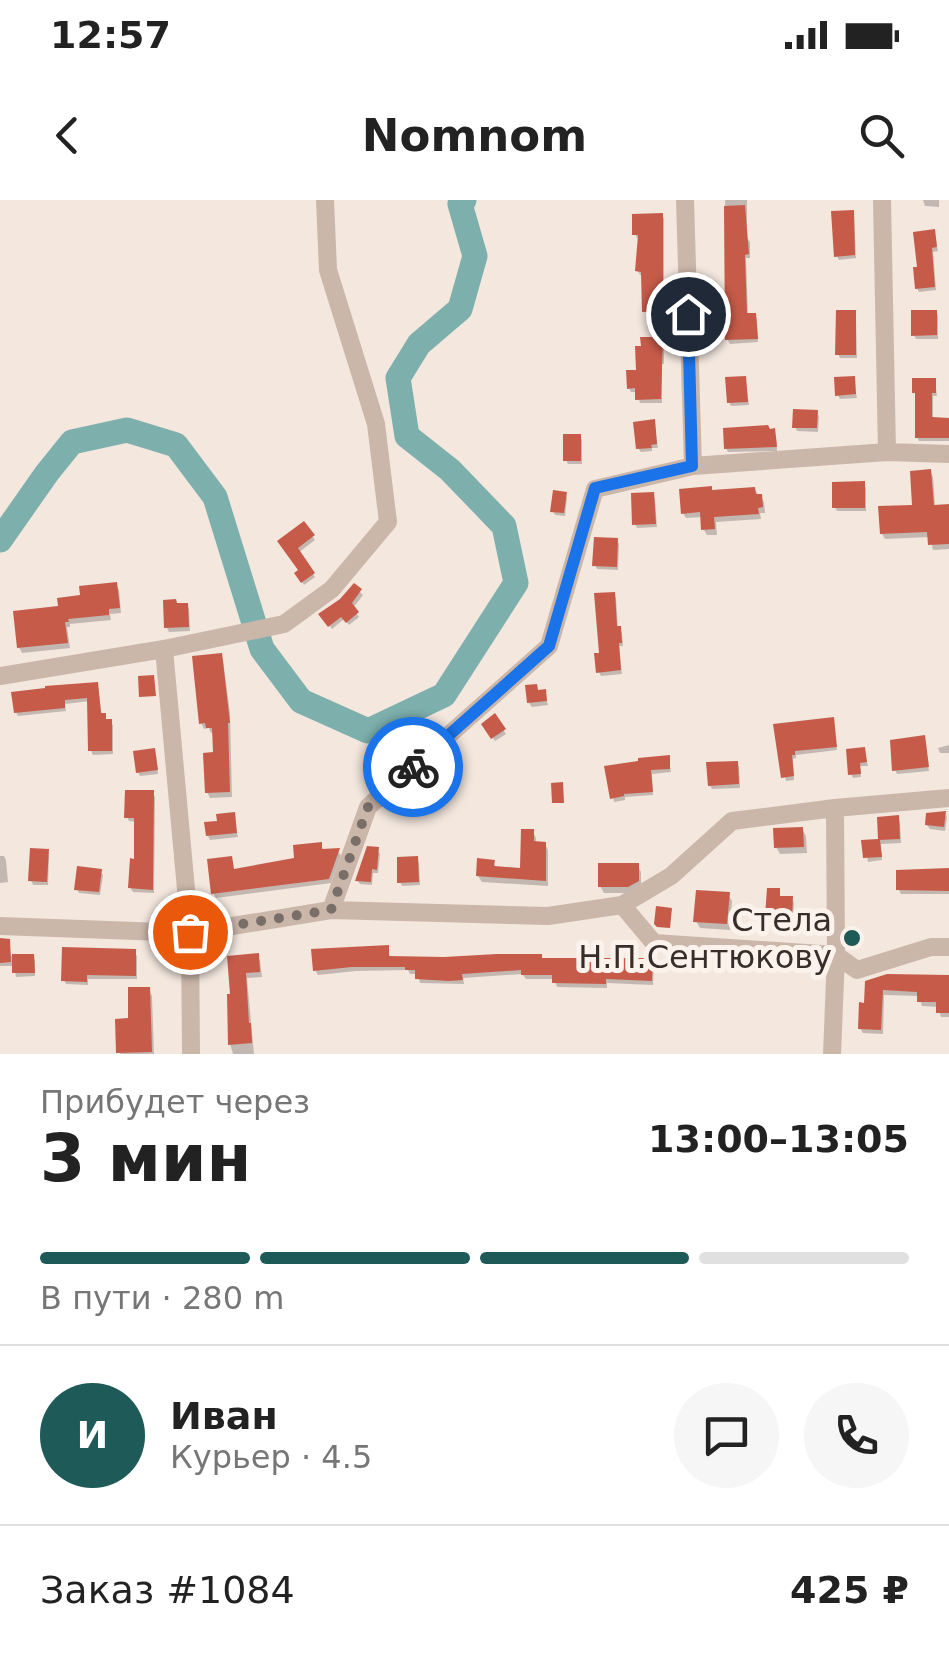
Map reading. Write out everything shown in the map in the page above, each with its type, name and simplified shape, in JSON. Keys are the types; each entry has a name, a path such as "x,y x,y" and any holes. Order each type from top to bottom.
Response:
{"street":[{"path":"0,676 164,650 284,624 332,588 388,522 376,424 328,270 324,200"},
{"path":"685,200 692,466"},
{"path":"882,200 888,452"},
{"path":"331,910 368,807 549,646 595,488 692,466 888,452 949,454"},
{"path":"164,650 190,932 191,1054"},
{"path":"0,926 190,932 331,910 548,916 622,905 671,876 732,822 949,798"},
{"path":"832,1054 835,808"},
{"path":"622,905 654,943 836,956 857,970 931,948 949,947"}],"building":[{"path":"745,205 749,254 745,255 747,313 756,313 758,339 725,340 724,206"},
{"path":"854,210 855,255 834,257 831,211"},
{"path":"663,213 663,311 642,312 641,272 635,271 638,235 632,235 632,214"},
{"path":"935,229 935,287 915,289 913,232"},
{"path":"836,310 856,310 856,355 835,355"},
{"path":"911,310 937,310 937,335 911,336"},
{"path":"640,337 663,337 661,399 635,400 635,388 627,389 626,370 636,370 635,346 641,346"},
{"path":"746,376 748,402 727,403 725,377"},
{"path":"855,376 856,394 835,396 834,377"},
{"path":"912,378 936,378 932,417 949,418 949,438 915,438"},
{"path":"793,409 818,410 817,428 792,428"},
{"path":"655,419 657,444 636,449 633,422"},
{"path":"723,428 775,428 777,447 724,449"},
{"path":"563,434 581,434 581,461 563,461"},
{"path":"931,469 934,505 949,504 949,544 928,545 927,532 880,534 878,506 912,505 910,471"},
{"path":"865,481 865,508 832,508 832,482"},
{"path":"712,486 712,490 755,487 756,494 762,494 763,507 758,508 759,514 714,517 715,529 701,530 700,512 681,514 679,489"},
{"path":"553,490 567,492 564,513 550,512"},
{"path":"654,492 656,524 632,525 631,493"},
{"path":"304,521 315,535 298,548 315,573 301,583 294,573 298,570 277,541"},
{"path":"594,537 618,538 617,567 592,566"},
{"path":"117,582 120,608 109,609 109,615 68,619 68,643 17,648 13,611 58,606 57,598 80,595 79,586"},
{"path":"354,583 362,589 352,603 359,612 346,623 341,617 328,627 318,614"},
{"path":"615,592 617,626 621,626 621,670 596,673 594,653 599,653 594,593"},
{"path":"176,599 177,603 188,603 189,627 164,628 163,600"},
{"path":"222,653 230,723 230,792 205,793 203,753 213,752 212,728 199,724 192,656"},
{"path":"154,675 156,696 139,697 138,676"},
{"path":"98,682 101,713 112,719 112,751 88,751 87,698 65,700 65,708 14,713 11,692"},
{"path":"537,684 538,690 546,689 547,701 527,703 525,685"},
{"path":"495,713 506,729 491,739 481,724"},
{"path":"834,717 837,747 795,751 794,776 781,778 773,724"},
{"path":"925,735 929,767 892,771 890,740"},
{"path":"865,747 867,762 860,763 861,774 848,775 846,749"},
{"path":"155,748 158,770 136,773 133,751"},
{"path":"670,755 670,769 651,770 653,792 610,799 604,766"},
{"path":"738,761 739,784 708,786 706,762"},
{"path":"563,782 564,803 552,803 551,783"},
{"path":"125,790 154,790 153,890 128,888 130,858 134,859 134,818 124,818"},
{"path":"946,811 944,827 925,825 926,813"},
{"path":"235,812 237,833 206,836 204,822 217,821 216,814"},
{"path":"899,815 900,839 880,840 882,857 863,858 861,840 878,839 877,817"},
{"path":"803,827 804,847 774,848 773,828"},
{"path":"521,829 534,829 534,841 546,842 546,881 476,876 477,858 495,860 494,866 520,868"},
{"path":"322,842 322,849 340,848 329,879 211,894 207,859 232,856 234,869 294,858 293,845"},
{"path":"367,846 379,847 377,870 372,869 371,882 355,881"},
{"path":"30,848 49,849 47,882 28,881"},
{"path":"418,856 419,882 397,883 397,857"},
{"path":"598,863 639,863 639,881 628,887 598,887"},
{"path":"77,866 102,869 99,892 74,890"},
{"path":"949,868 949,891 896,890 896,870"},
{"path":"767,888 780,888 780,896 793,896 792,917 765,916"},
{"path":"696,890 730,892 727,924 693,922"},
{"path":"656,906 672,908 670,928 654,924"},
{"path":"0,938 10,939 11,962 0,963"},
{"path":"389,945 389,956 542,954 542,958 653,958 652,981 552,983 552,975 521,975 521,970 462,974 463,980 449,981 415,979 415,970 405,967 313,971 311,949"},
{"path":"62,947 136,949 136,976 87,975 87,982 61,981"},
{"path":"259,953 260,972 246,973 252,1043 228,1045 227,956"},
{"path":"12,954 34,954 35,973 12,973"},
{"path":"887,974 949,975 949,1013 936,1013 936,1002 917,1002 917,992 883,990 881,1030 858,1029 865,981"},
{"path":"128,987 150,987 152,1052 116,1053 115,1019 128,1018"}],"waterway":[{"path":"0,540 72,442 127,430 176,445 215,497 262,649 301,701 368,731 444,695 516,583 504,526 450,470 407,436 398,378 419,344 460,309 475,256 460,204 464,200"}],"way so far":[{"path":"190,932 331,910 368,807 413,767"}],"place":[{"name":"Стела Н.П.Сентюкову","path":"852,938"}],"route":[{"path":"413,767 549,646 595,488 692,466 688,314"}]}
